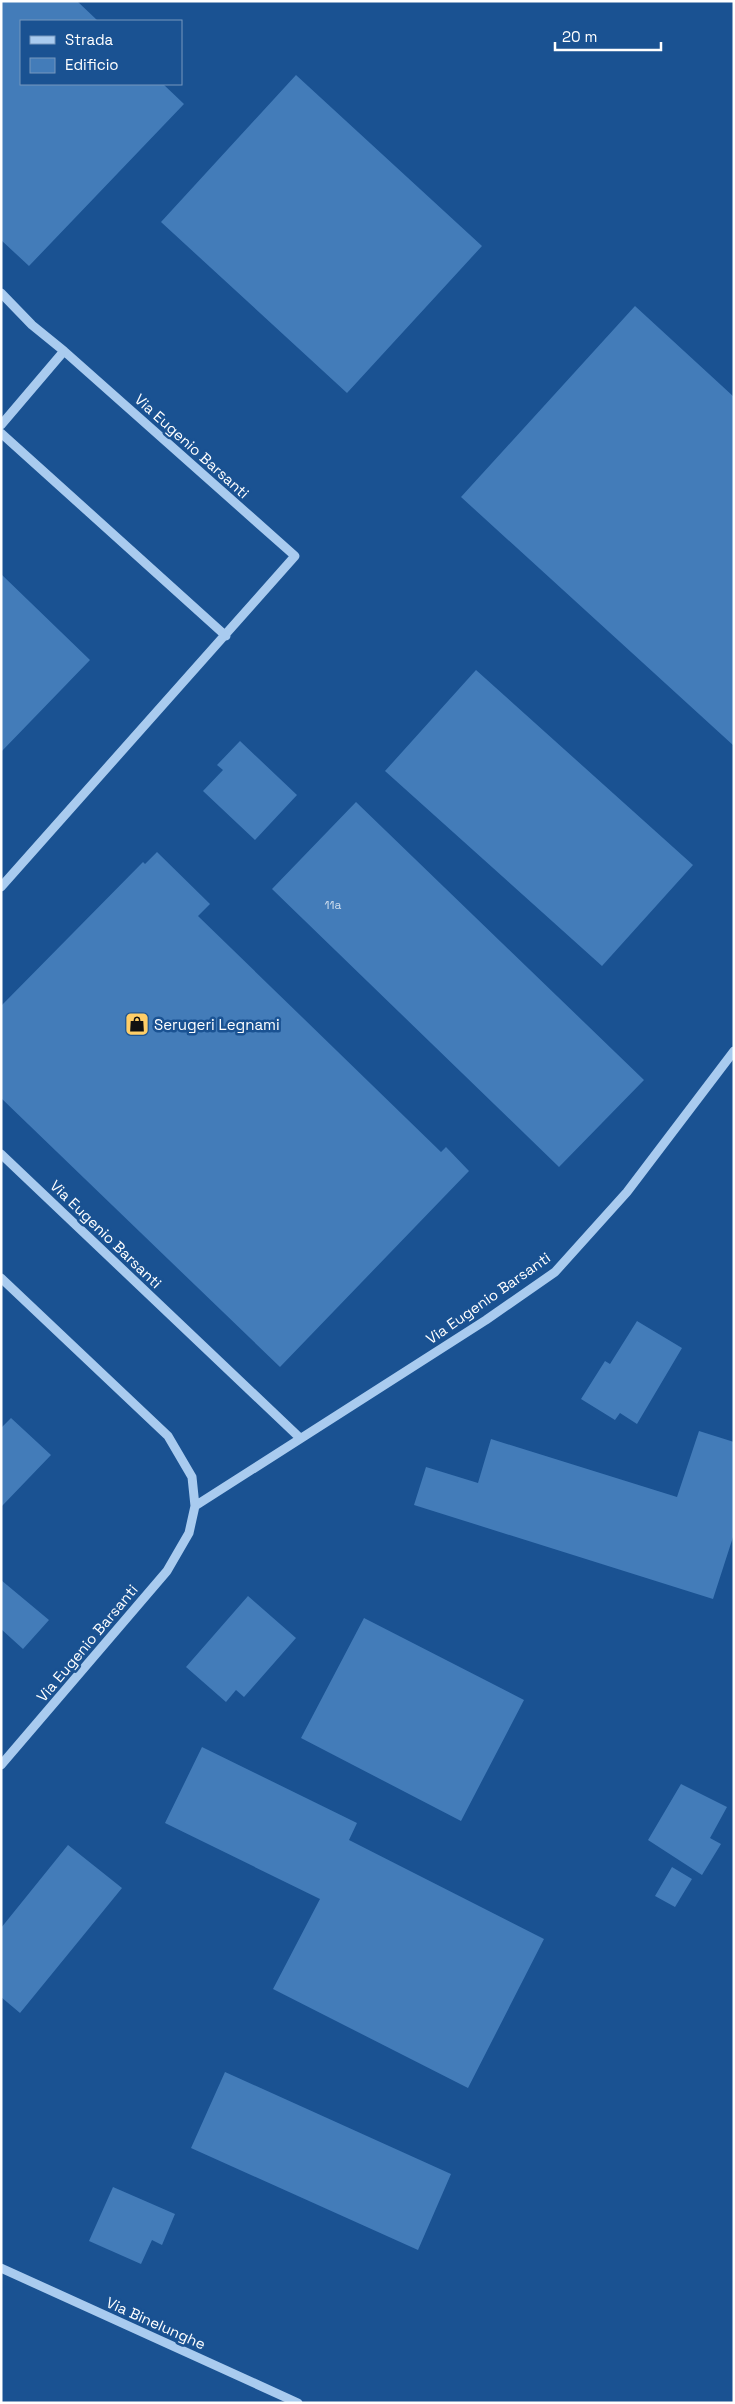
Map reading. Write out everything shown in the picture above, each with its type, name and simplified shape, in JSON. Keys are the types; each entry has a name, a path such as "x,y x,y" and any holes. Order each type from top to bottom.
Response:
{"street":[{"path":"1,293 32,325 64,350 1,425"},
{"name":"Via Eugenio Barsanti","path":"1,887 226,636 295,556 64,350"},
{"path":"1,433 226,636"},
{"name":"Via Eugenio Barsanti","path":"195,1506 486,1320 555,1272 627,1192 734,1051"},
{"name":"Via Eugenio Barsanti","path":"1,1154 300,1438"},
{"name":"Via Eugenio Barsanti","path":"1,1278 168,1436 192,1477 195,1506 188,1533 167,1571 1,1765"},
{"name":"Via Binelunghe","path":"1,2268 298,2403"}],"building":[{"path":"1,1 77,1 97,20 20,20 20,85 164,85 184,104 29,266 1,240"},
{"path":"296,75 482,246 347,393 161,222"},
{"path":"635,306 734,397 734,746 461,497"},
{"path":"1,574 90,660 1,752"},
{"path":"476,670 693,865 602,966 385,771"},
{"path":"240,741 297,795 255,840 203,791 223,770 217,765"},
{"path":"356,802 644,1080 559,1167 272,889"},
{"path":"157,852 210,904 198,916 441,1152 446,1147 469,1171 280,1367 1,1098 1,1006 143,862 145,864"},
{"path":"637,1321 682,1348 637,1424 620,1413 615,1420 581,1399 605,1361 610,1364"},
{"path":"11,1418 51,1455 2,1506 1,1428"},
{"path":"699,1431 734,1442 734,1534 713,1599 414,1505 426,1467 478,1483 491,1439 677,1497"},
{"path":"1,1580 49,1620 23,1649 1,1629"},
{"path":"248,1596 296,1638 244,1697 236,1690 226,1702 186,1667"},
{"path":"364,1618 524,1700 461,1821 301,1738"},
{"path":"202,1747 357,1823 349,1840 544,1939 468,2088 273,1989 320,1899 165,1823"},
{"path":"681,1784 727,1807 710,1838 721,1844 702,1875 648,1840"},
{"path":"68,1845 122,1888 20,2013 1,1997 1,1928"},
{"path":"672,1867 692,1879 675,1907 655,1896"},
{"path":"225,2072 451,2174 418,2250 191,2148"},
{"path":"113,2187 175,2214 162,2245 152,2240 141,2264 89,2241"}],"place":[{"name":"Serugeri Legnami","path":"137,1024"}]}
